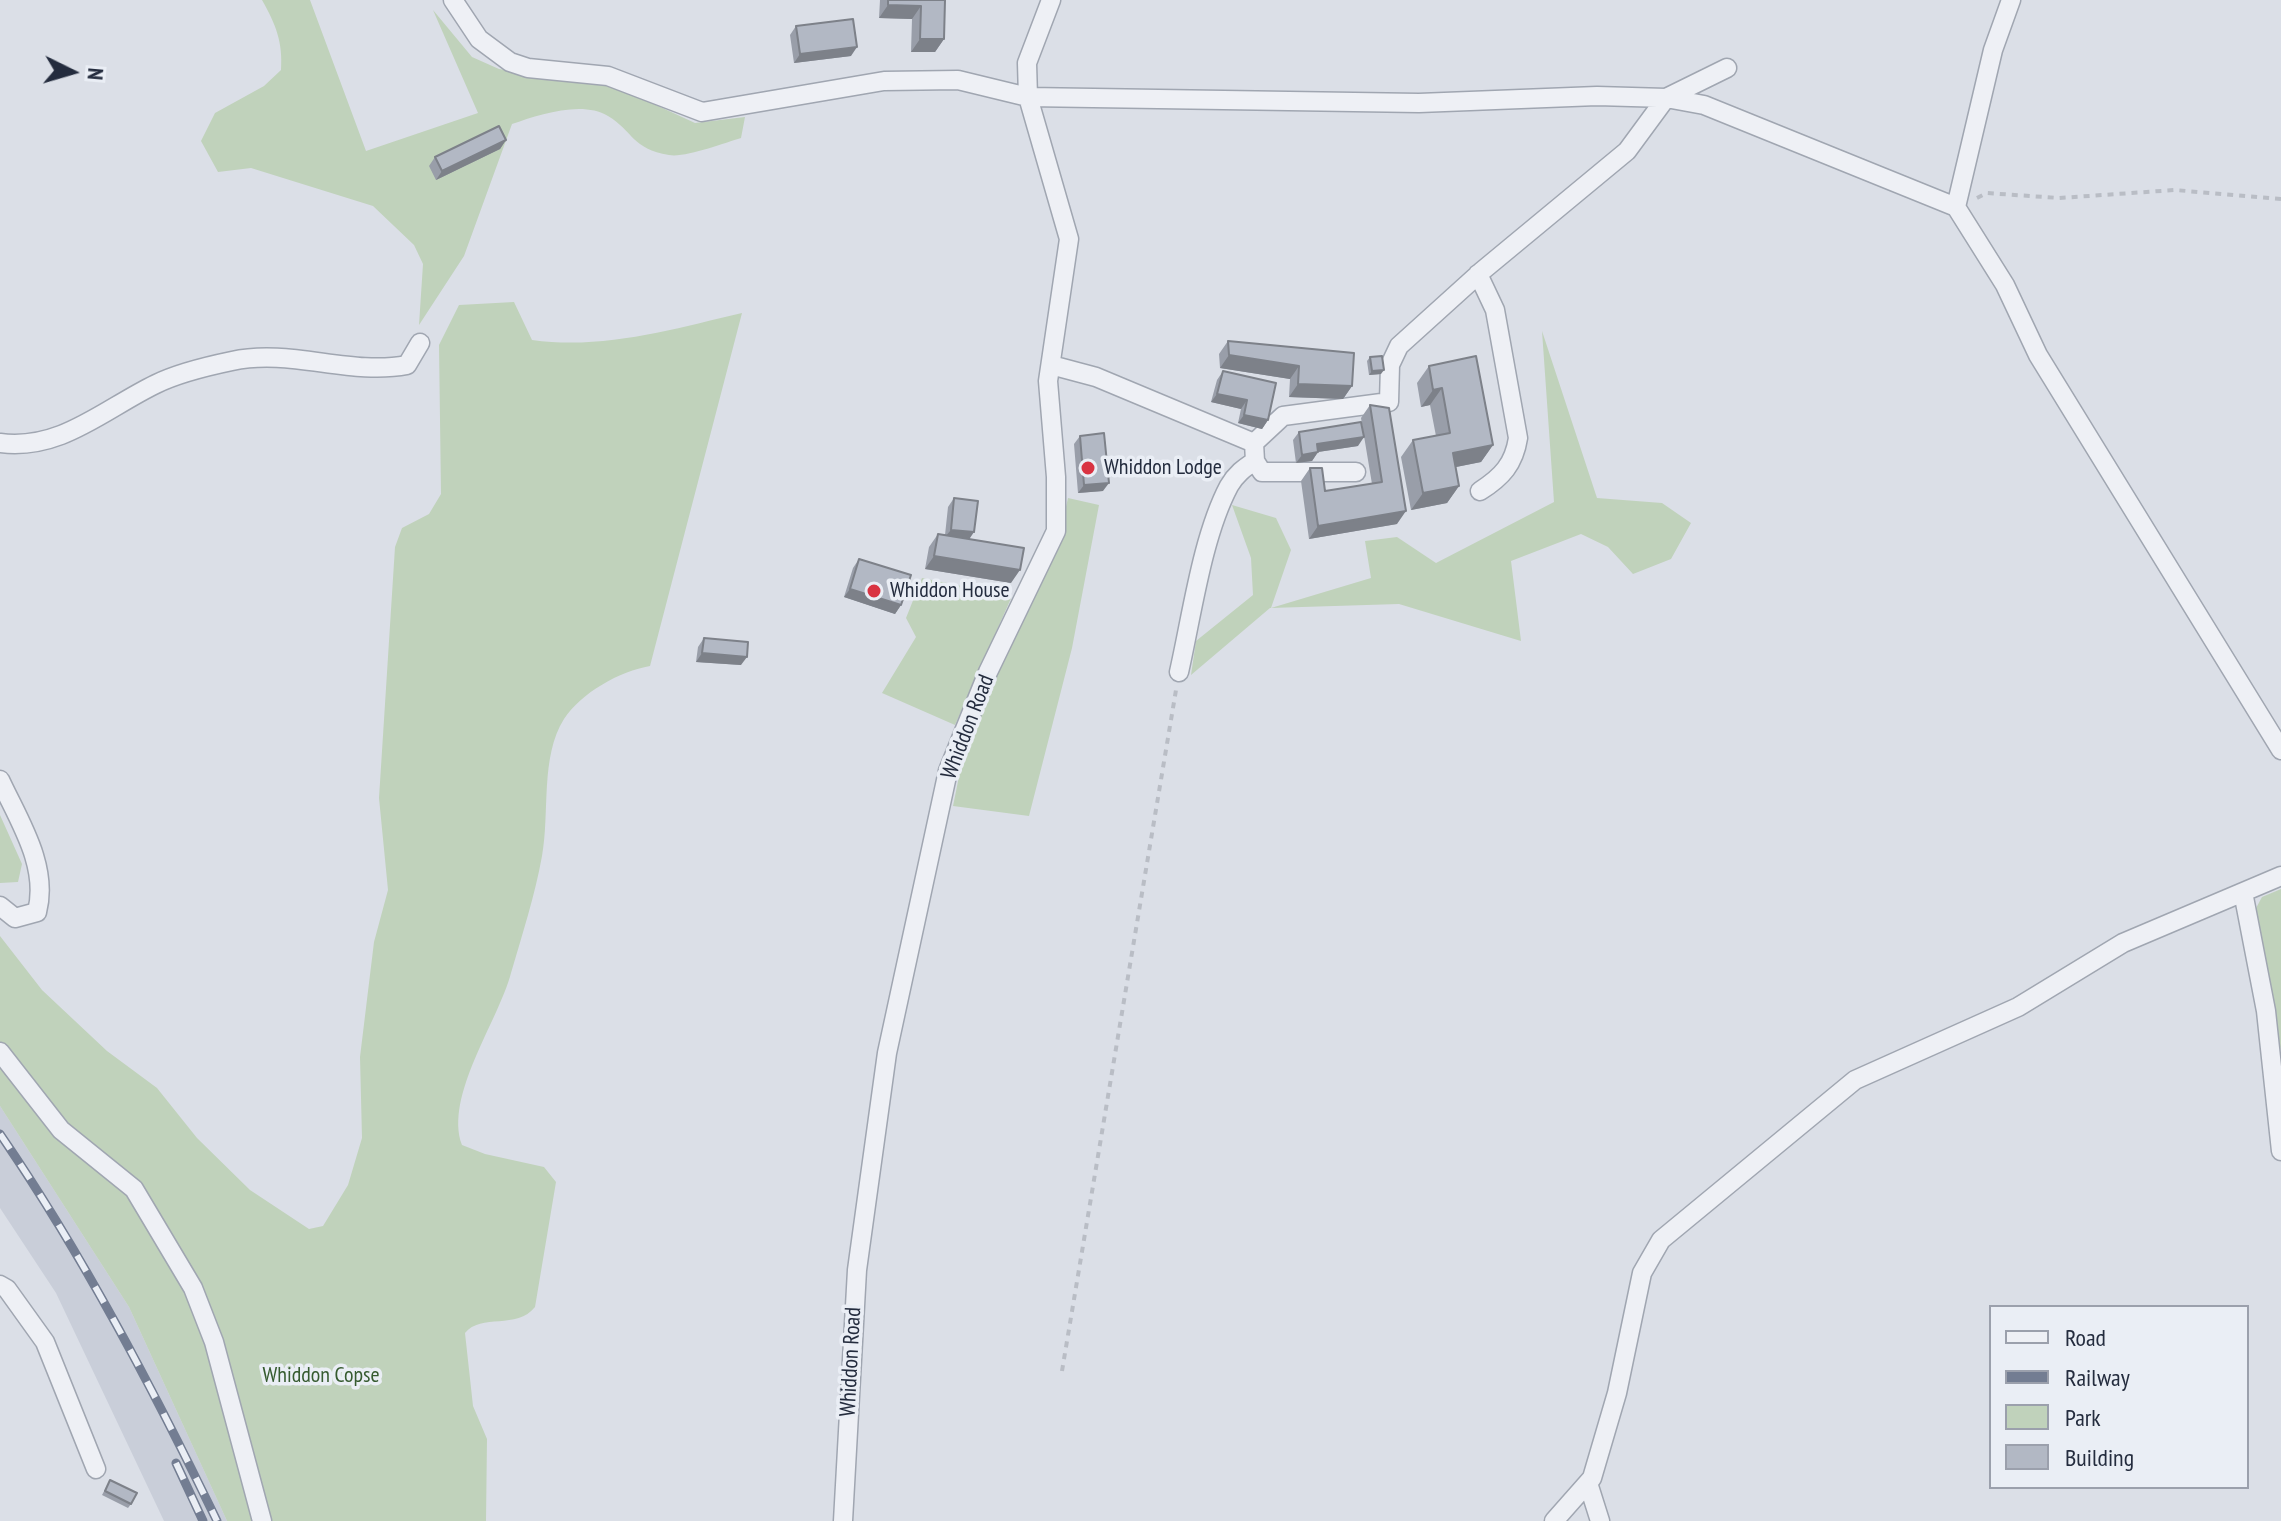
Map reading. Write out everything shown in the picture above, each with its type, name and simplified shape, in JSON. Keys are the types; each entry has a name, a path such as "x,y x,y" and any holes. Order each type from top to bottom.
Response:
{"street":[{"path":"453,0 479,39 510,62 528,68 608,76 702,112 884,81 958,80 1028,97 1404,103 1597,96 1666,98 1704,105 1956,207 2005,285 2038,355 2281,750"},
{"name":"Whiddon Road","path":"843,1521 857,1270 887,1053 948,771 988,672 1056,531 1055,450 1048,381 1069,239 1028,97 1027,63 1051,0"},
{"path":"1956,207 1993,50 2011,0"},
{"path":"1179,672 1210,542 1228,487 1283,416 1389,402 1390,365 1399,346 1478,274 1627,151 1666,98 1727,68"},
{"path":"1478,274 1495,310 1518,438 1515,457 1499,478 1480,491"},
{"path":"0,443 33,445 86,426 157,383 234,360 292,358 382,370 407,365 420,343"},
{"path":"1051,365 1096,377 1255,452 1262,472 1356,472"},
{"path":"0,780 34,856 43,889 37,912 15,918 0,906"},
{"path":"1554,1521 1588,1483 1617,1393 1642,1273 1661,1240 1855,1080 2018,1007 2123,943 2281,876"},
{"path":"2243,892 2266,1011 2281,1151"},
{"path":"0,1052 61,1130 134,1189 193,1288 214,1342 262,1521"},
{"path":"0,1285 7,1289 45,1342 96,1469"},
{"path":"1588,1483 1600,1521"}],"path":[{"path":"1956,207 1987,193 2059,198 2175,190 2281,199"},
{"path":"1062,1371 1179,672"}],"shaded area":[{"path":"0,1106 129,1307 227,1521 164,1521 56,1293 0,1208"}],"green space":[{"path":"262,0 310,0 366,151 478,113 433,10 472,57 499,69 617,87 695,123 745,117 741,138 694,152 669,155 640,144 616,122 597,111 573,109 512,124 464,256 419,325 423,264 414,245 373,206 251,168 218,172 201,141 215,113 264,86 281,70 278,34"},
{"name":"Whiddon Copse","path":"514,302 532,340 559,342 638,336 742,313 650,666 614,678 591,692 571,709 556,734 549,768 542,856 532,900 511,973 460,1104 458,1126 462,1145 485,1154 544,1167 556,1182 535,1307 519,1318 480,1324 465,1333 473,1406 487,1439 486,1521 227,1521 129,1307 0,1106 0,936 42,990 107,1051 157,1088 197,1138 250,1190 309,1229 323,1226 348,1185 362,1138 360,1057 374,942 388,890 379,798 395,547 402,528 429,514 441,494 439,345 459,305"},
{"path":"1542,331 1597,498 1662,503 1691,523 1671,559 1633,574 1608,547 1581,534 1511,561 1521,641 1399,604 1271,608 1371,578 1365,541 1397,537 1436,563 1554,502"},
{"path":"1068,498 1099,505 1072,648 1029,816 953,806 965,747 1060,533"},
{"path":"1232,505 1276,518 1291,550 1271,608 1191,675 1196,641 1253,595 1251,558"},
{"path":"922,578 1012,596 955,725 882,693 916,637 906,618"},
{"path":"0,815 22,864 18,882 0,883"},
{"path":"2281,889 2281,1052 2255,910 2262,897"}],"building":[{"path":"888,0 945,0 944,39 920,39 921,6 888,5"},
{"path":"853,19 857,47 800,54 796,26"},
{"path":"499,126 506,140 442,171 435,157"},
{"path":"1228,341 1354,353 1352,386 1298,384 1299,366 1229,355"},
{"path":"1382,356 1384,370 1372,371 1370,357"},
{"path":"1476,356 1493,445 1453,453 1459,486 1423,493 1413,440 1450,433 1442,388 1433,390 1429,366"},
{"path":"1223,371 1276,383 1268,420 1244,415 1247,400 1217,394"},
{"path":"1370,405 1389,408 1406,511 1318,526 1310,468 1322,468 1325,491 1382,482"},
{"path":"1361,422 1364,437 1317,444 1318,452 1302,455 1299,432"},
{"name":"Whiddon Lodge","path":"1104,433 1109,483 1084,485 1080,436"},
{"path":"954,498 978,501 974,532 951,530"},
{"path":"938,534 1024,548 1020,570 934,556"},
{"name":"Whiddon House","path":"859,559 911,575 901,605 850,589"},
{"path":"704,638 748,642 747,657 702,653"},
{"path":"110,1480 137,1493 131,1504 105,1491"}],"railway":[{"path":"0,1134 60,1227 116,1323 217,1521"},
{"path":"176,1463 203,1521"}],"place":[{"name":"Whiddon Lodge","path":"1088,468"},
{"name":"Whiddon House","path":"874,591"}]}
